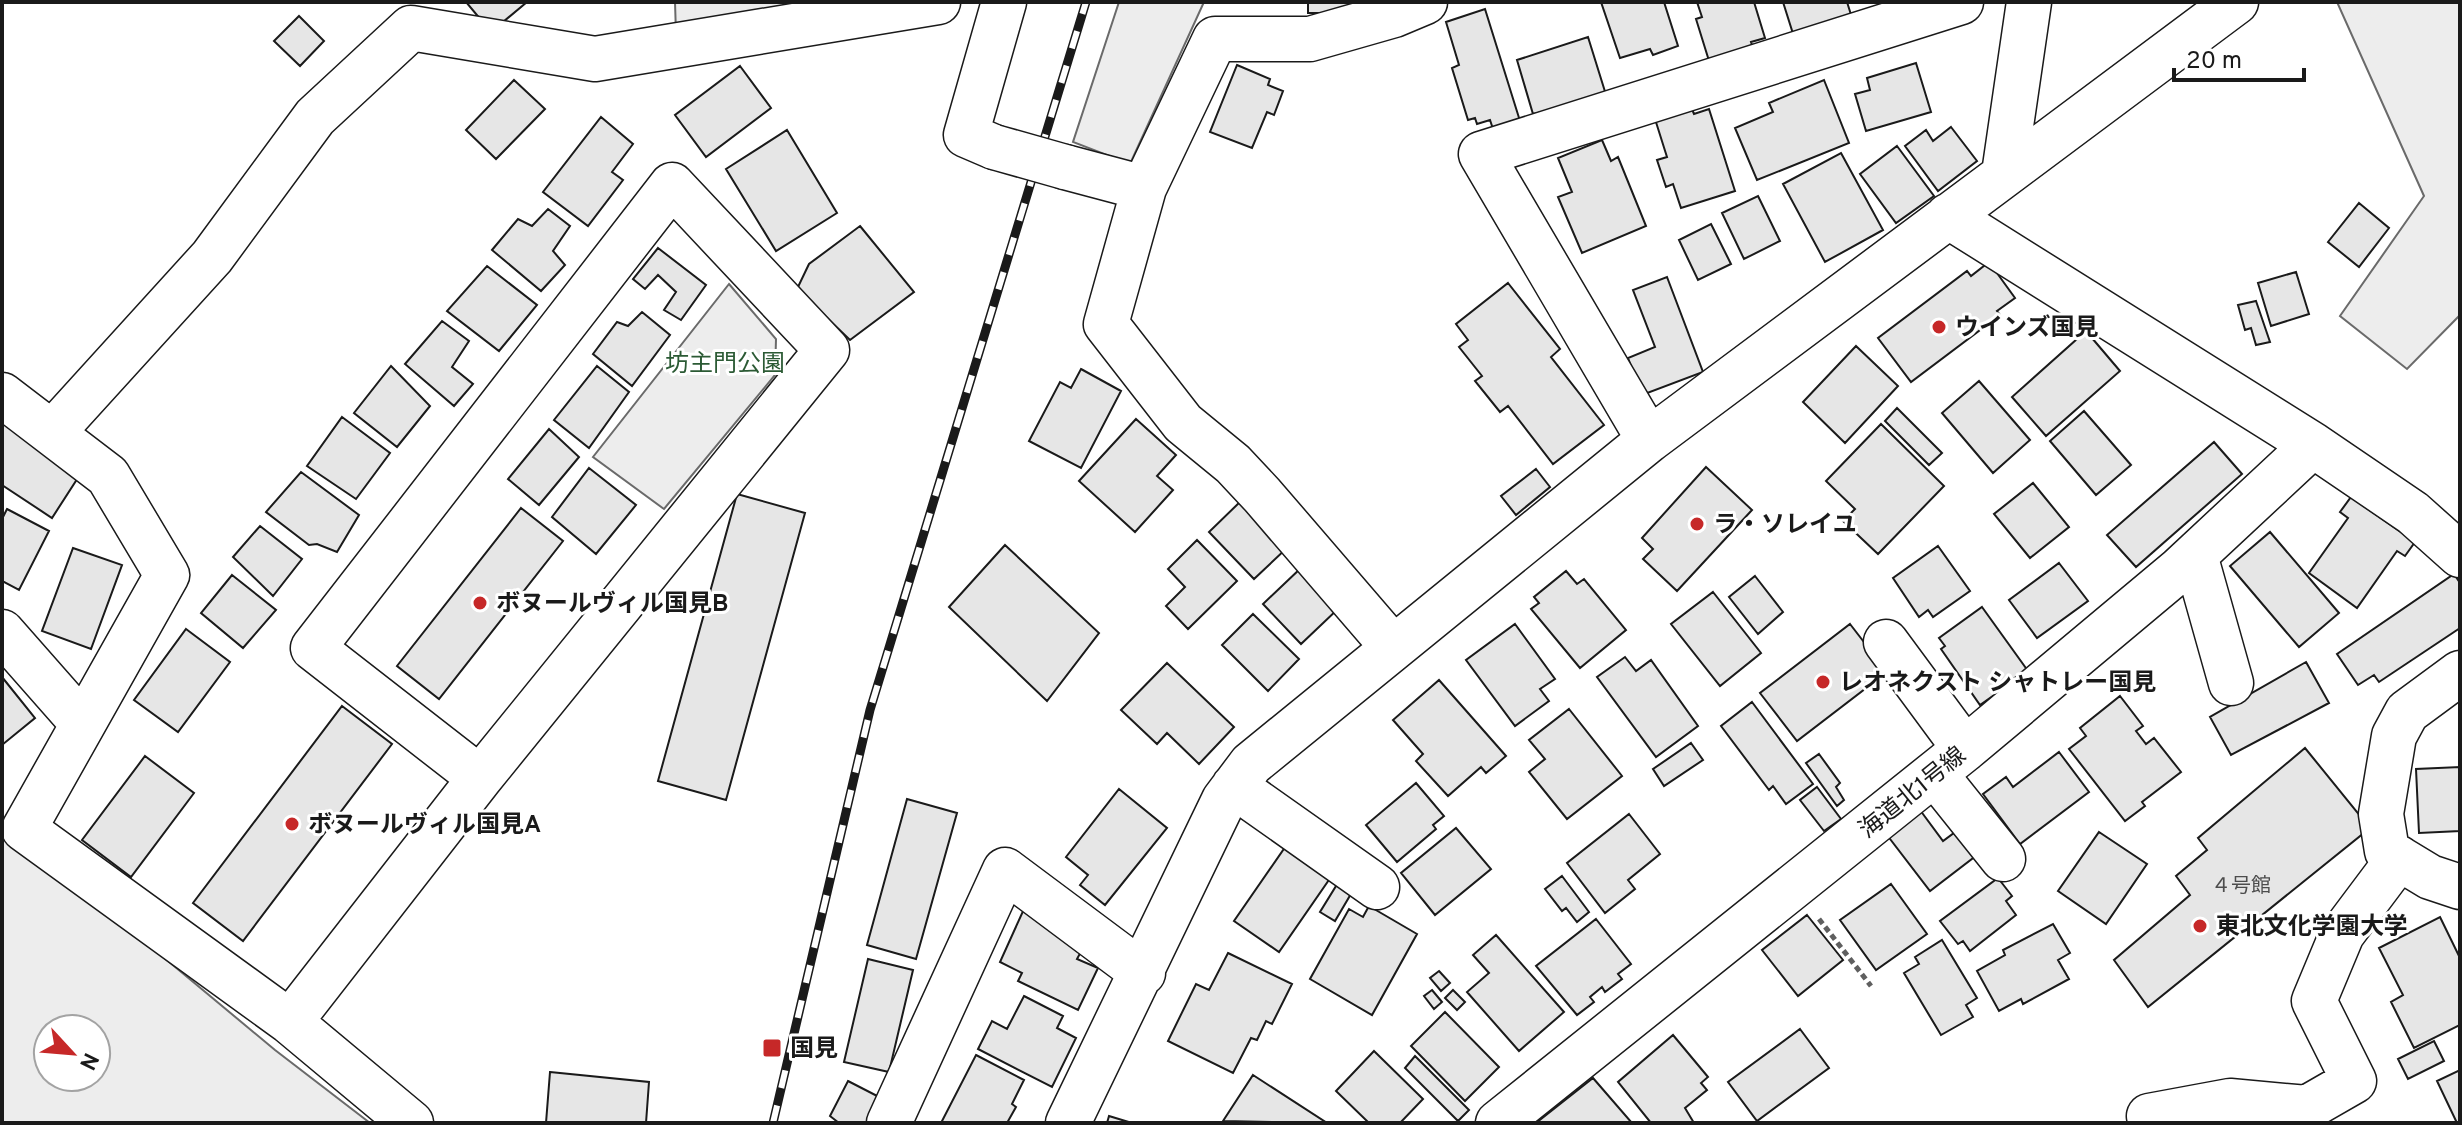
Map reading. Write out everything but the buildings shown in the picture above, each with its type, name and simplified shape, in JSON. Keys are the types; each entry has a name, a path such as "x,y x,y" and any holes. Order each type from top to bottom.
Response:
{"street":[{"path":"52,433 212,257 315,117 411,28 595,59 938,2"},
{"path":"1004,2 966,135 994,147 1144,188"},
{"path":"1392,646 1233,464 1183,423 1106,324 1144,188 1215,39 1310,39 1394,15 1425,2"},
{"path":"1649,440 1481,154 1880,14 1961,2"},
{"path":"2004,174 2029,2"},
{"path":"1068,1123 1224,800 1251,764 1392,646 1649,440 2236,2"},
{"path":"290,1022 480,778 827,350 672,185 313,648 480,778"},
{"path":"1948,216 2313,445 2413,513 2460,555"},
{"path":"2,395 108,476 167,575 24,829 290,1022 411,1123"},
{"name":"海道北1号線","path":"1498,1123 1950,761 2195,555 2313,445"},
{"path":"2195,555 2231,683"},
{"path":"2,632 83,724"},
{"path":"1886,642 2003,859"},
{"path":"2460,673 2407,712 2394,736 2381,814 2387,851 2430,877 2460,887"},
{"path":"1234,786 1377,887"},
{"path":"2149,1116 2230,1101 2307,1108 2354,1081 2314,1001 2342,934 2399,858"},
{"path":"889,1123 1005,870 1143,973"}],"path":[{"path":"1794,887 1871,986"}],"green space":[{"path":"675,2 863,2 676,34"},
{"path":"1119,2 1204,2 1130,164 1073,142"},
{"path":"2337,2 2460,2 2460,315 2407,369 2340,316 2424,196"},
{"name":"坊主門公園","path":"729,284 776,339 775,375 664,509 593,457"},
{"path":"2,823 275,1050 370,1123 2,1123"}],"railway":[{"path":"773,1123 870,710 1086,2"}],"place":[{"name":"ウインズ国見","path":"1939,327"},
{"name":"ラ・ソレイユ","path":"1697,524"},
{"name":"ボヌールヴィル国見B","path":"480,603"},
{"name":"レオネクスト シャトレー国見","path":"1823,682"},
{"name":"ボヌールヴィル国見A","path":"292,824"},
{"name":"東北文化学園大学","path":"2200,926"},
{"name":"国見","path":"772,1048"}]}
